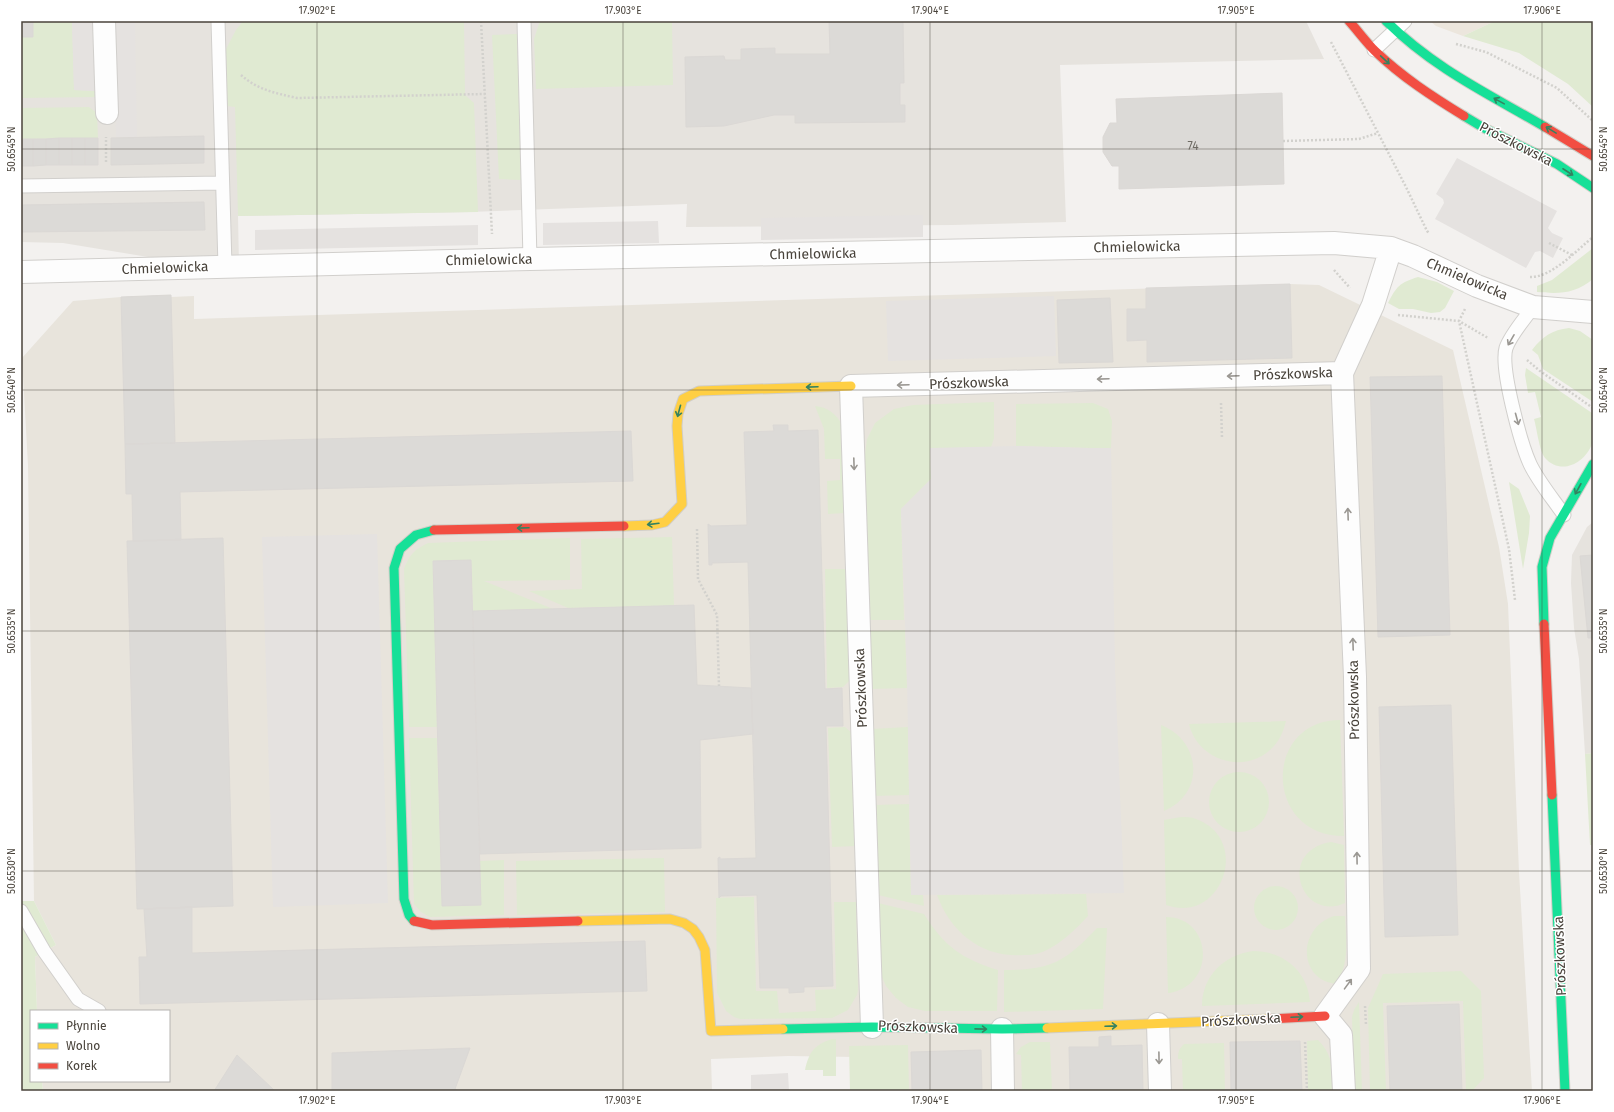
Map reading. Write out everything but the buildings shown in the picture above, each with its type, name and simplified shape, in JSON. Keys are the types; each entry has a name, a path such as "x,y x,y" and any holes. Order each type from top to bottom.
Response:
{"street":[{"path":"104,21 107,113"},
{"name":"Prószkowska","path":"1349,21 1374,50 1400,73 1433,97 1484,128 1556,164 1593,188"},
{"name":"Prószkowska","path":"1386,21 1394,31 1460,79 1534,120 1593,156"},
{"name":"Chmielowicka","path":"21,272 530,259 1334,243 1390,248 1413,256 1477,286 1533,307 1593,312"},
{"name":"Prószkowska","path":"1342,373 851,386 872,1027 1002,1029 1158,1024 1325,1016 1359,969 1355,677 1342,373 1373,305 1390,248"},
{"path":"851,386 699,391 683,399 678,414 677,426 682,504 673,516 665,522 652,525 434,530 416,535 400,549 394,568 404,899 407,913 416,924 432,925 670,919 689,924 701,938 705,950 711,1031 872,1027"},
{"name":"Prószkowska","path":"1565,1091 1542,566 1550,538 1593,464"},
{"name":"Prószkowska","path":"1564,515 1587,494"},
{"path":"1325,1016 1341,1035 1344,1091"},
{"path":"1158,1024 1160,1091"},
{"path":"1002,1029 1003,1091"}],"lane":[{"path":"218,21 222,183 226,266"},
{"path":"524,21 530,259"},
{"path":"1374,50 1405,21"},
{"path":"21,186 222,183"},
{"path":"1533,307 1519,326 1506,348 1504,361 1507,382 1530,464 1564,515"},
{"path":"21,910 44,951 78,999 97,1010"}],"path":[{"path":"481,21 493,260"},
{"path":"1330,41 1427,231 1434,235"},
{"path":"1449,42 1486,52 1556,88 1593,121"},
{"path":"219,52 252,85 297,98 485,94"},
{"path":"106,185 107,113"},
{"path":"1283,141 1359,139 1378,133"},
{"path":"1524,276 1536,277 1551,271 1593,237"},
{"path":"1334,243 1334,269 1353,291"},
{"path":"1550,243 1572,255"},
{"path":"1477,286 1458,321 1509,549 1516,606"},
{"path":"696,523 698,579 717,615 720,686"}],"shaded area":[{"path":"21,21 1306,21 1324,59 1060,65 1066,222 953,225 686,227 687,204 470,212 238,216 239,265 209,267 63,243 21,242"},
{"path":"72,21 93,21 96,91 74,90"},
{"path":"113,21 135,21 137,137 116,137"},
{"path":"1430,21 1495,21 1463,36 1436,26"},
{"path":"1457,158 1557,211 1548,228 1552,233 1563,238 1553,258 1540,251 1535,252 1526,268 1435,219 1444,203 1443,199 1436,194"},
{"path":"923,215 923,237 761,240 761,218"},
{"path":"658,221 659,243 543,245 543,223"},
{"path":"478,225 478,245 255,250 255,230"},
{"path":"1290,284 1319,285 1453,350 1499,547 1508,604 1519,872 1532,1091 857,1091 856,1057 788,1056 711,1059 712,1091 43,1091 42,1082 170,1082 170,1010 37,1010 35,957 56,945 34,901 28,465 22,358 73,301 121,297 171,295 171,297 194,296 194,319"},
{"path":"1054,296 1056,356 888,361 886,301"},
{"path":"1016,446 1111,448 1115,668 1124,893 911,895 907,678 901,509 931,479 930,448"},
{"path":"1593,522 1593,753 1585,754 1579,659 1574,628 1571,583 1572,555 1587,527"},
{"path":"377,534 388,903 273,907 262,537"},
{"path":"788,1073 789,1091 751,1091 751,1075"}],"green space":[{"path":"33,21 72,21 74,90 96,91 97,97 21,98 21,37 33,36"},
{"path":"243,21 464,21 465,95 474,103 478,212 238,216 235,107 227,106 226,49 236,30"},
{"path":"540,21 672,21 673,85 536,89 534,39"},
{"path":"1495,21 1593,21 1593,107 1568,84 1519,53 1463,36"},
{"path":"517,34 521,180 499,179 492,35"},
{"path":"89,107 97,113 98,138 21,139 21,108"},
{"path":"1593,248 1593,279 1580,288 1566,292 1537,292 1537,286 1552,280"},
{"path":"1418,277 1437,282 1454,291 1445,308 1440,312 1431,313 1413,309 1399,309 1388,303 1399,286"},
{"path":"1569,328 1580,331 1593,340 1593,402 1543,369 1538,355 1532,350 1548,334"},
{"path":"1526,368 1592,413 1594,438 1589,451 1578,462 1572,465 1558,466 1545,458 1540,445 1534,419 1541,417 1535,392 1528,393 1525,375"},
{"path":"994,402 994,438 991,447 930,449 931,479 901,509 904,620 870,620 864,462 867,439 875,423 894,409 913,405"},
{"path":"1093,403 1108,409 1112,421 1111,448 1016,446 1016,404"},
{"path":"815,406 824,408 831,412 842,425 845,513 828,514 827,481 840,480 840,459 825,459 824,429"},
{"path":"1509,482 1519,489 1530,516 1529,533 1523,569"},
{"path":"672,537 674,606 568,608 529,591 582,589 581,539"},
{"path":"570,538 570,580 484,581 553,609 473,611 471,560 433,561 437,727 409,727 404,569 413,553 428,543"},
{"path":"825,569 846,569 850,680 843,687 827,688"},
{"path":"905,630 907,688 871,689 870,631"},
{"path":"1340,720 1344,836 1317,831 1298,818 1287,799 1283,778 1286,757 1297,738 1315,725"},
{"path":"1286,721 1280,737 1270,750 1259,757 1247,761 1234,762 1222,760 1201,746 1194,736 1189,724"},
{"path":"1161,725 1175,733 1185,743 1191,755 1193,768 1192,781 1187,793 1177,803 1164,811"},
{"path":"845,727 852,733 855,846 832,847 828,728"},
{"path":"908,727 909,795 874,796 872,729"},
{"path":"409,738 437,738 442,906 481,905 480,861 504,860 504,915 430,917 421,912 414,904"},
{"path":"1593,753 1593,845 1590,845 1585,754"},
{"path":"1239,772 1256,777 1264,785 1269,802 1264,819 1256,827 1239,832 1222,827 1214,819 1209,802 1214,785 1222,777"},
{"path":"909,804 911,894 923,895 924,906 878,895 874,805"},
{"path":"1181,817 1196,819 1213,829 1223,844 1226,860 1223,877 1215,892 1202,903 1186,908 1166,905 1164,820"},
{"path":"1331,842 1344,845 1345,903 1330,906 1317,903 1307,895 1301,883 1300,871 1304,858 1314,848"},
{"path":"664,858 665,912 517,915 516,861"},
{"path":"1272,886 1280,886 1285,887 1292,892 1297,899 1297,917 1292,924 1285,929 1272,930 1264,927 1257,920 1254,912 1254,904 1257,896 1264,889"},
{"path":"1086,894 1088,916 1083,922 1058,944 1043,952 1032,955 1009,955 995,952 970,940 951,921 943,909 937,895"},
{"path":"754,897 756,991 777,991 779,1013 816,1011 815,990 836,989 834,902 856,902 858,990 857,995 848,1010 832,1018 740,1019 734,1017 726,1011 717,993 716,898"},
{"path":"21,901 34,901 56,945 35,957 37,1010 30,1010 30,1082 42,1082 43,1091 21,1091"},
{"path":"878,903 924,914 939,935 955,950 974,961 998,970 997,1011 925,1011 908,1007 896,998 886,986 881,975"},
{"path":"1334,916 1345,916 1346,943 1345,960 1336,984 1323,980 1314,973 1309,964 1307,953 1308,942 1313,931 1322,922"},
{"path":"1166,917 1181,920 1193,928 1200,939 1203,952 1202,965 1196,977 1185,987 1170,993 1168,993"},
{"path":"1097,928 1107,928 1103,1009 1004,1012 1004,970 1034,968 1046,966 1056,962 1076,949"},
{"path":"1253,951 1274,955 1284,959 1292,965 1299,972 1304,981 1310,1002 1202,1006 1203,995 1210,976 1224,962 1242,953"},
{"path":"1461,971 1481,991 1484,1078 1472,1091 1466,1091 1463,1001 1383,1003 1386,1091 1370,1091 1368,1008 1383,974"},
{"path":"1359,1002 1362,1091 1354,1091 1352,1017"},
{"path":"836,1039 836,1076 823,1076 823,1070 805,1070 808,1058 813,1050 826,1041"},
{"path":"1318,1040 1327,1052 1331,1064 1332,1091 1308,1091 1307,1041"},
{"path":"1030,1042 1050,1042 1052,1091 1022,1091 1021,1055 1016,1054 1021,1047"},
{"path":"1224,1043 1225,1091 1183,1091 1182,1059 1178,1059 1178,1054 1182,1046 1184,1044"},
{"path":"908,1045 909,1091 850,1091 849,1046"}],"traffic: fast":[{"path":"1386,21 1423,53 1443,67 1545,127"},
{"path":"1464,116 1484,128 1557,164 1593,188"},
{"path":"1544,624 1542,567 1550,538 1593,464"},
{"path":"414,921 409,915 404,899 394,568 400,549 416,535 434,530"},
{"path":"1552,795 1565,1091"},
{"path":"783,1029 872,1027 1002,1029 1047,1028"}],"traffic: slow":[{"path":"624,526 652,525 665,522 682,504 677,426 678,414 683,399 699,391 851,386"},
{"path":"578,921 670,919 684,923 693,929 699,937 705,950 711,1031 783,1029"},
{"path":"1047,1028 1269,1019"}],"traffic: jam":[{"path":"1349,21 1368,44 1396,69 1429,94 1464,116"},
{"path":"1545,127 1593,156"},
{"path":"434,530 624,526"},
{"path":"1544,624 1552,795"},
{"path":"414,921 432,925 578,921"},
{"path":"1269,1019 1325,1016"}]}
